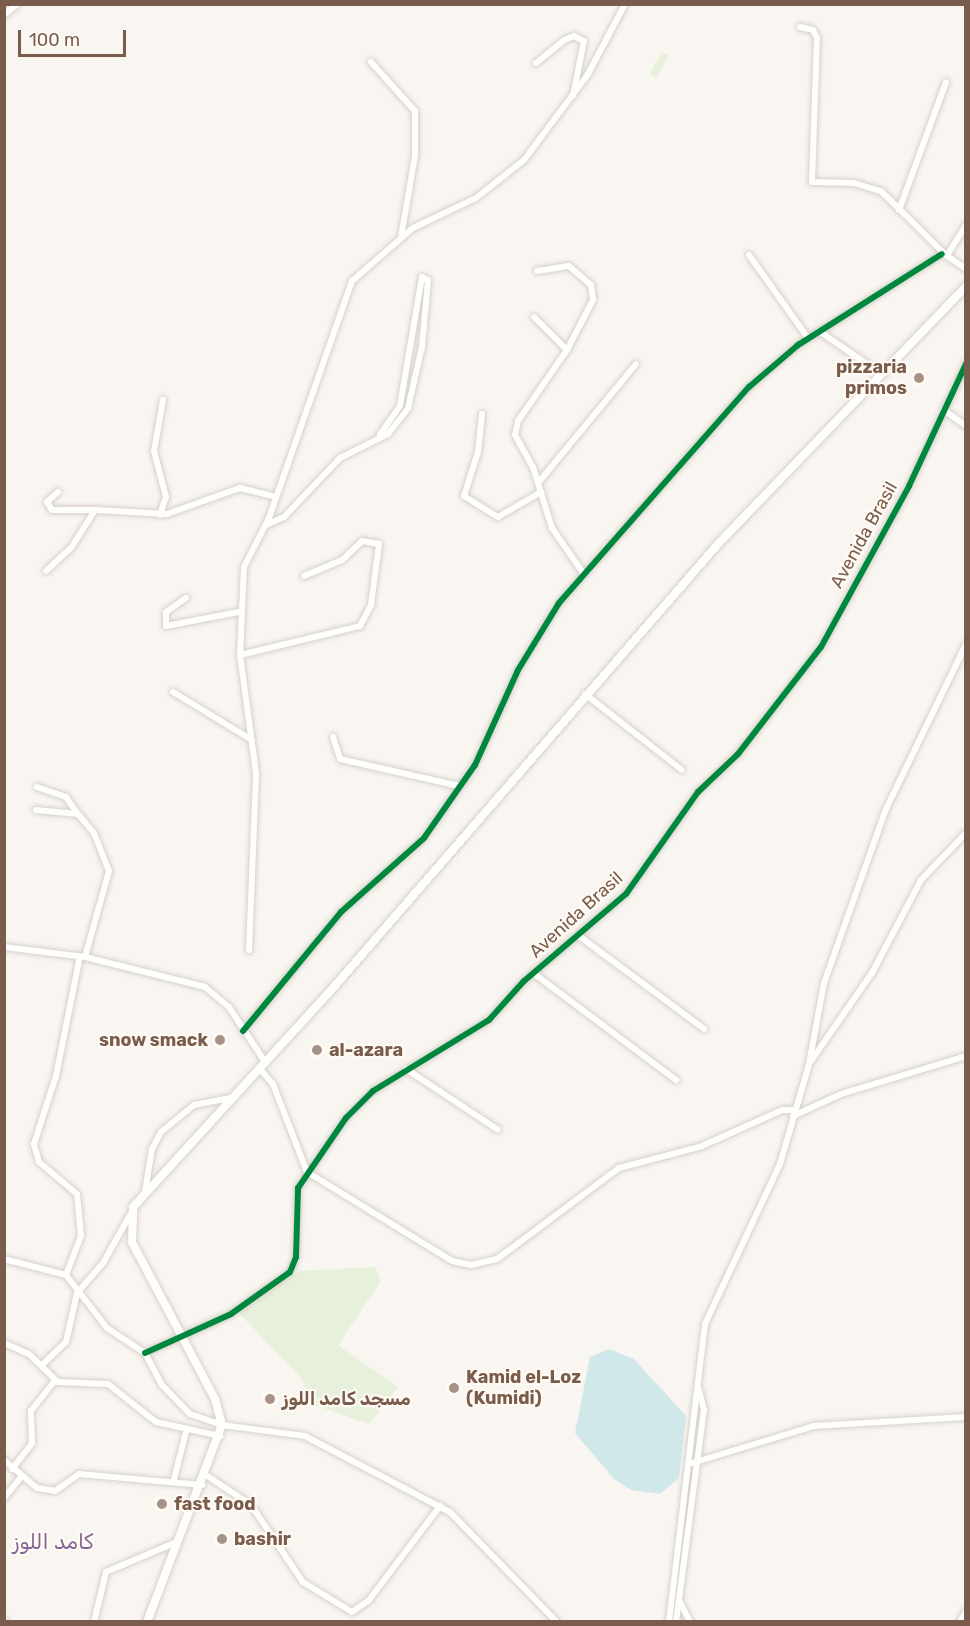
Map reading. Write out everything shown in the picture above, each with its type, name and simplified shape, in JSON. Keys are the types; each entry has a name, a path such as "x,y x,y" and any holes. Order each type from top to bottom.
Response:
{"main road":[{"path":"147,1622 203,1485 221,1437 222,1425 182,1337 132,1242 130,1215 145,1192 229,1098 262,1065 585,694 880,373 966,286"}],"street":[{"path":"4,15 17,4"},
{"path":"249,950 256,793 252,740 240,655 239,612 244,567 266,525 310,391 339,326 346,292 363,267 401,238 426,220 476,198 524,160 573,96 625,4"},
{"path":"800,27 813,30 818,38 818,136 810,178 819,185 848,182 875,188 945,255 966,269"},
{"path":"536,63 564,40 574,36 584,41 573,96"},
{"path":"371,62 415,111 415,156 401,238"},
{"path":"899,210 946,82"},
{"path":"243,1030 341,912 409,856 459,786 500,720 532,643 583,573 749,387 808,338 945,255 966,225"},
{"path":"749,255 808,338"},
{"path":"537,271 569,266 591,285 592,300 567,350 515,429 538,483 561,547 583,573"},
{"path":"266,525 284,517 340,459 380,435 388,434 408,408 422,347 428,280 422,277 400,406 380,435"},
{"path":"534,317 567,350"},
{"path":"819,331 880,373"},
{"path":"538,483 636,364"},
{"name":"Avenida Brasil","path":"145,1353 238,1310 294,1267 294,1205 307,1172 346,1118 406,1069 489,1020 533,973 626,894 698,792 738,754 804,673 905,494 966,364"},
{"path":"160,515 166,497 154,451 163,400"},
{"path":"944,410 966,426"},
{"path":"482,414 478,452 464,496 498,517 541,492"},
{"path":"58,492 47,502 52,510 95,510 160,515 240,488 276,497"},
{"path":"46,571 71,549 95,510"},
{"path":"240,655 360,626 371,605 379,544 362,541 342,560 304,576"},
{"path":"186,598 166,612 166,626 239,612"},
{"path":"669,1622 708,1315 772,1184 809,1064 824,982 872,844 966,644"},
{"path":"173,692 252,740"},
{"path":"585,694 682,770"},
{"path":"333,737 340,759 459,786"},
{"path":"37,787 66,797 94,833 109,871 83,956 56,1076 34,1144 39,1162 77,1194 81,1236 66,1275"},
{"path":"36,810 78,814"},
{"path":"809,1064 872,973 921,880 966,833"},
{"path":"579,936 704,1029"},
{"path":"4,947 83,956 205,987 230,1007 243,1030 278,1094 307,1172 452,1261 478,1265 497,1259 619,1168 702,1146 782,1110 793,1113 841,1094 966,1056"},
{"path":"533,973 676,1080"},
{"path":"406,1069 498,1130"},
{"path":"145,1192 152,1149 161,1132 194,1105 229,1098"},
{"path":"42,1365 70,1333 77,1293 103,1263 130,1215"},
{"path":"4,1259 66,1275 77,1293 107,1328 145,1353 178,1405 222,1425 304,1436 440,1506 468,1527 557,1622"},
{"path":"4,1343 42,1365 55,1380 108,1384 150,1419 186,1432 221,1437"},
{"path":"12,1469 32,1443 31,1411 55,1380"},
{"path":"676,1622 682,1532 697,1463 704,1404 698,1389"},
{"path":"689,1464 814,1426 966,1417"},
{"path":"174,1479 186,1432"},
{"path":"4,1460 21,1477 55,1491 79,1474 174,1479 203,1485"},
{"path":"206,1475 251,1505 303,1582 352,1612 369,1600 440,1506"},
{"path":"4,1498 21,1477"},
{"path":"94,1622 106,1572 180,1540"},
{"path":"679,1600 690,1622"},
{"path":"960,1622 966,1612"}],"green space":[{"path":"662,52 669,56 656,78 650,74"},
{"path":"375,1267 381,1281 338,1345 398,1387 369,1424 312,1404 301,1378 239,1313 259,1293 300,1271"}],"water":[{"path":"609,1349 634,1359 686,1416 679,1478 660,1494 631,1490 614,1479 575,1433 590,1357"}],"cycle path":[{"path":"243,1031 341,912 424,838 475,765 518,670 559,603 749,387 798,345 942,254"},
{"path":"145,1353 231,1314 290,1272 296,1257 298,1188 346,1118 373,1091 489,1020 524,981 626,894 698,792 738,754 821,647 909,486 966,364"}],"place":[{"name":"pizzaria primos","path":"919,378"},
{"name":"snow smack","path":"220,1040"},
{"name":"al-azara","path":"317,1050"},
{"name":"Kamid el-Loz (Kumidi)","path":"454,1388"},
{"name":"مسجد كامد اللوز","path":"270,1399"},
{"name":"fast food","path":"162,1504"},
{"name":"bashir","path":"222,1539"}],"district":[{"name":"كامد اللوز","path":"53,1542"}]}
